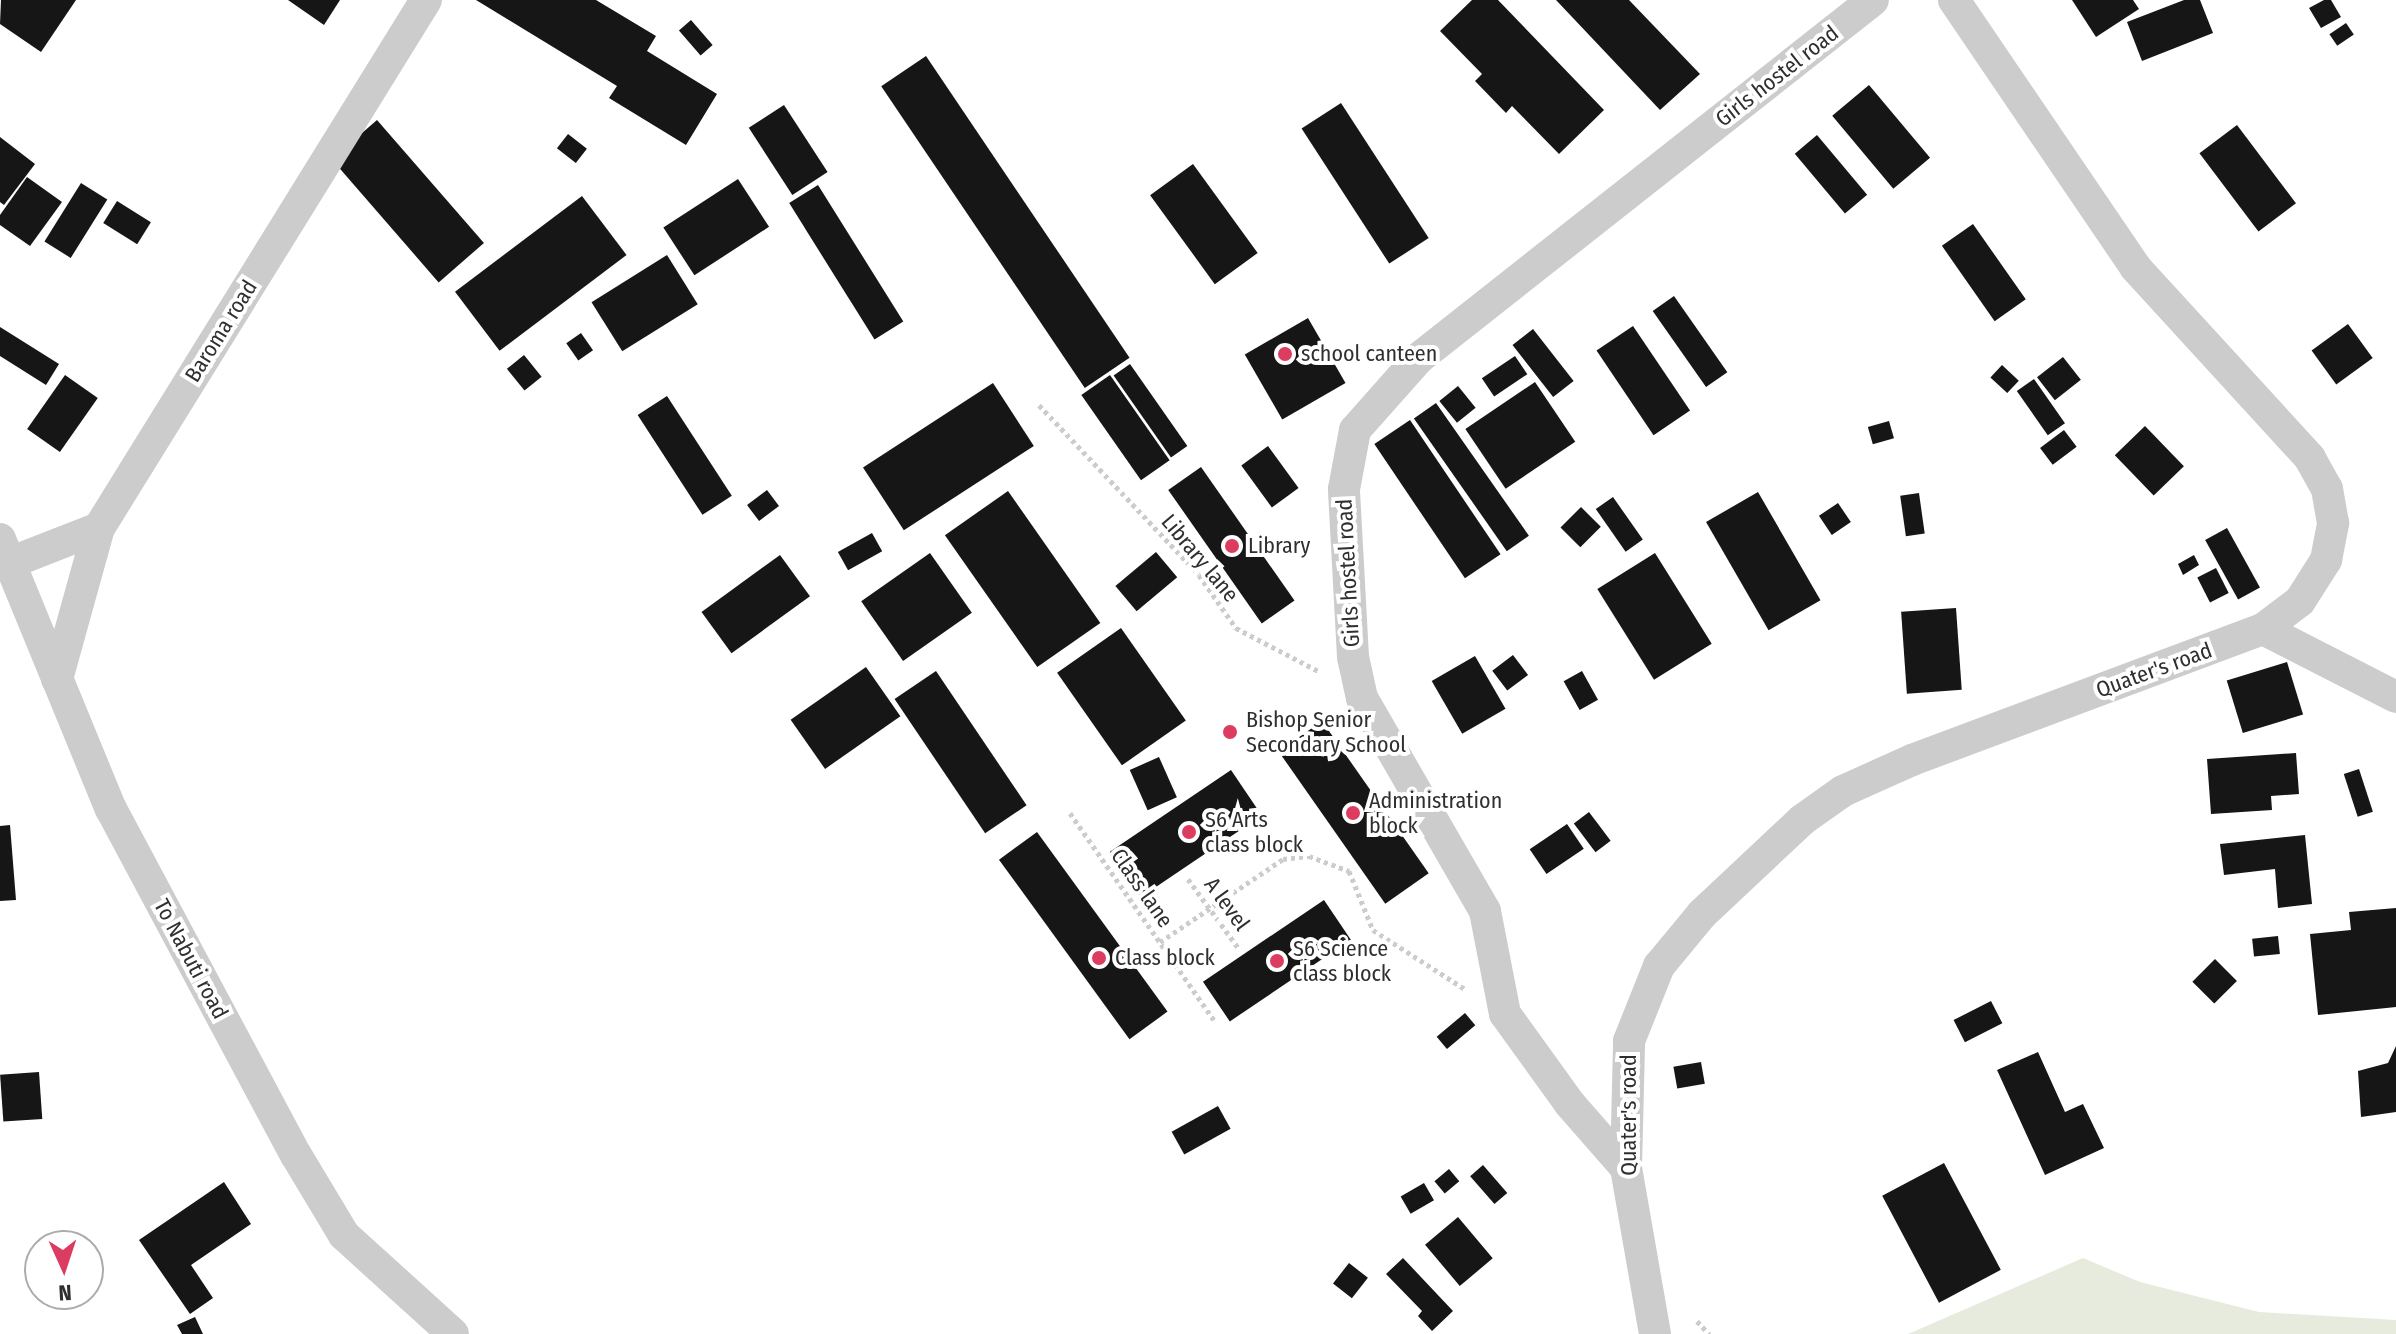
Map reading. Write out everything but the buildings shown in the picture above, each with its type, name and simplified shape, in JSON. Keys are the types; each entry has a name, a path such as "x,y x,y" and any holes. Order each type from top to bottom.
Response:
{"street":[{"name":"Baroma road","path":"57,679 99,528 426,0"},
{"name":"Girls hostel road","path":"1626,1168 1570,1104 1505,1014 1485,911 1362,698 1353,657 1344,489 1355,430 1419,358 1873,0"},
{"name":"Quater's road","path":"1655,1334 1626,1168 1629,1041 1659,966 1702,914 1802,820 1843,791 1912,760 2263,629 2300,601 2326,560 2333,523 2327,489 2310,458 2261,400 2136,268 1954,0"},
{"path":"6,550 99,528"},
{"name":"To Nabuti road","path":"6,550 111,809 344,1235 453,1334"},
{"path":"2263,629 2396,697"}],"path":[{"name":"Library lane","path":"1039,405 1199,575 1236,628 1297,657 1362,698"},
{"name":"Class lane","path":"1070,813 1214,1020"},
{"path":"1160,942 1212,910 1283,859 1309,856 1349,871 1373,930 1505,1014"},
{"name":"A level","path":"1188,879 1239,949"},
{"path":"1697,1321 1709,1334"}],"shaded area":[{"path":"2083,1258 2140,1282 2259,1312 2396,1320 2396,1334 1908,1334"}],"place":[{"name":"school canteen","path":"1285,354"},
{"name":"Library","path":"1232,546"},
{"name":"Bishop Senior Secondary School","path":"1230,732"},
{"name":"Administration block","path":"1353,813"},
{"name":"S6 Arts class block","path":"1189,832"},
{"name":"Class block","path":"1099,958"},
{"name":"S6 Science class block","path":"1277,961"}]}
